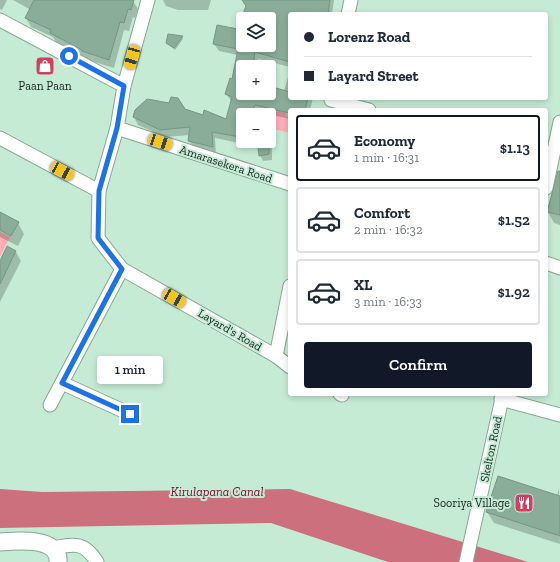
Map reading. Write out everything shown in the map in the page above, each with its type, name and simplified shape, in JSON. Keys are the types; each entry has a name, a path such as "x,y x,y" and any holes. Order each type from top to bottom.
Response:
{"street":[{"name":"Layard's Road","path":"148,0 124,86 117,128 99,191 98,238 122,269 276,356 288,365"},
{"path":"348,12 351,0"},
{"path":"0,20 124,86"},
{"path":"330,103 358,108"},
{"path":"548,179 560,122"},
{"name":"Amarasekera Road","path":"117,128 288,183"},
{"path":"0,138 99,191"},
{"path":"548,264 560,268"},
{"path":"50,405 122,269"},
{"path":"276,356 288,296"},
{"path":"62,383 130,414"},
{"path":"502,396 560,415"},
{"name":"Skelton Road","path":"466,562 475,527 502,396"},
{"path":"0,542 33,540 55,555 76,544 88,550 98,562"}],"shaded area":[{"path":"276,110 286,112 285,116 288,117 288,133 276,130"},
{"path":"0,232 10,237 0,257"}],"water":[{"name":"Kirulapana Canal","path":"0,489 42,492 290,489 528,562 388,562 271,523 0,528"}],"building":[{"path":"34,0 134,0 131,10 128,9 124,23 120,22 109,60 82,51 50,33 51,30 25,18"},
{"path":"242,0 330,0 328,12 288,12 288,61 255,52 276,52 276,12 244,12 246,6"},
{"path":"217,25 236,29 236,49 213,44"},
{"path":"168,34 183,36 174,48 166,43"},
{"path":"237,52 255,52 254,60 236,60 236,100 276,100 276,88 288,91 288,100 308,100 306,108 288,108 288,113 276,110 276,108 255,105 254,108 236,108 236,136 212,132 213,147 188,141 190,127 160,130 133,117 135,110 147,99 169,103 171,97 178,98 185,109 203,115 204,110 226,119 232,97 225,94 230,78 232,79"},
{"path":"258,148 269,148 269,154 259,156"},
{"path":"558,171 560,171 560,215 548,212"},
{"path":"0,212 19,222 11,236 0,230"},
{"path":"7,246 16,251 0,284 0,261"},
{"name":"Sooriya Village","path":"498,476 560,496 560,536 486,512"}],"place":[{"name":"Paan Paan","path":"45,66"},
{"name":"Sooriya Village","path":"524,503"}],"route":[{"path":"69,56 124,86 117,128 99,191 98,238 122,269 62,383 130,414"}]}
